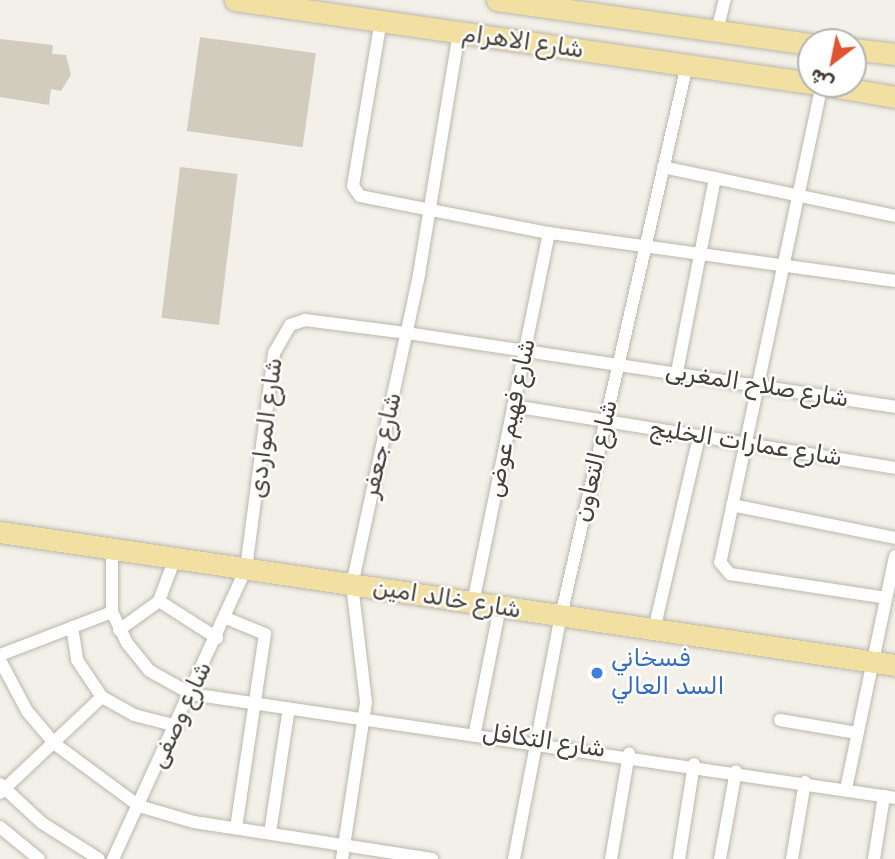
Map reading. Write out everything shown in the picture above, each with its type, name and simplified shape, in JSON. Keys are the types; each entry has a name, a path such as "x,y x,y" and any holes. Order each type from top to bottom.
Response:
{"main road":[{"name":"شارع الاهرام","path":"235,0 797,81"},
{"name":"شارع الاهرام","path":"498,0 797,42"},
{"path":"867,51 895,54"},
{"path":"867,92 895,97"},
{"name":"شارع خالد امين","path":"0,532 895,665"}],"street":[{"path":"717,31 725,0"},
{"path":"381,20 354,190 366,198 549,233 895,281"},
{"name":"شارع جعفر","path":"342,859 364,717 352,585 431,211 459,33"},
{"name":"شارع التعاون","path":"513,859 561,616 687,65"},
{"path":"818,98 800,196 720,562 726,572 886,598"},
{"path":"663,167 895,216"},
{"path":"677,372 715,178"},
{"name":"شارع فهيم عوض","path":"473,603 549,233"},
{"name":"شارع المواردى","path":"246,569 280,336 305,320 525,350"},
{"name":"شارع صلاح المغربى","path":"525,350 759,383 895,407"},
{"name":"شارع عمارات الخليج","path":"513,406 895,467"},
{"path":"654,631 699,436"},
{"path":"732,505 895,538"},
{"path":"112,549 112,612 0,657 27,711 55,744 139,806 236,828 432,859"},
{"path":"846,789 895,555"},
{"path":"120,629 159,601 175,558"},
{"name":"شارع وصفى","path":"113,859 177,726 246,569"},
{"path":"159,601 217,638"},
{"path":"475,732 500,607"},
{"name":"شارع التكافل","path":"112,612 120,629 150,671 191,694 537,740 890,797"},
{"path":"226,618 265,634 258,705 236,828"},
{"path":"72,628 77,660 102,697 134,715 177,726"},
{"path":"99,859 42,823 1,789 55,744 102,697"},
{"path":"270,833 289,708"},
{"path":"780,720 858,733"},
{"path":"611,859 629,754"},
{"path":"679,859 694,764"},
{"path":"720,859 736,771"},
{"path":"792,859 805,782"},
{"path":"874,859 890,797"},
{"path":"0,827 39,859"}],"building":[{"path":"200,37 316,53 303,147 187,131"},
{"path":"0,39 53,45 52,54 66,55 71,75 61,91 51,89 49,105 0,97"},
{"path":"180,167 238,174 219,325 161,318"}],"place":[{"name":"فسخاني السد العالي","path":"597,673"}]}
